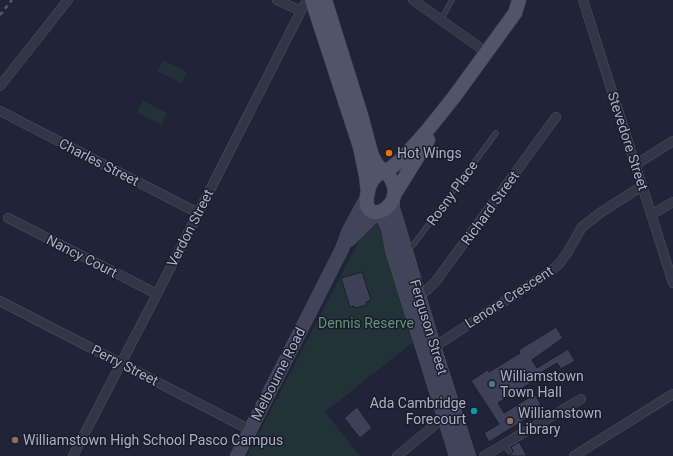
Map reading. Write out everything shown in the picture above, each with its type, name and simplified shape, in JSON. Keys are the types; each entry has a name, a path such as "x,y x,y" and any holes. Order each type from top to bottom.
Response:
{"main road":[{"path":"310,0 360,147 366,176 369,208 376,212 381,212 387,208 454,97 517,6 529,0"},
{"path":"325,0 361,114 372,156 392,183 393,196"},
{"path":"367,195 374,178 379,173 385,172 402,159 454,97"}],"street":[{"path":"0,86 68,0"},
{"path":"277,0 301,11"},
{"name":"Verdon Street","path":"73,456 301,11 310,0"},
{"path":"413,0 486,52"},
{"name":"Stevedore Street","path":"583,0 673,283"},
{"name":"Charles Street","path":"0,111 198,213"},
{"name":"Richard Street","path":"420,295 436,281 556,117"},
{"path":"635,165 673,141"},
{"name":"Lenore Crescent","path":"426,359 434,346 551,271 559,264 567,253 582,227 600,213 642,186"},
{"name":"Melbourne Road","path":"237,456 342,249 349,230 367,195"},
{"name":"Ferguson Street","path":"393,196 394,213 469,456"},
{"path":"651,215 673,202"},
{"name":"Melbourne Road","path":"342,249 354,234 376,212"},
{"name":"Ferguson Street","path":"376,212 381,215 388,226 392,250 456,456"},
{"name":"Nancy Court","path":"8,218 157,294"},
{"name":"Perry Street","path":"0,301 250,430"},
{"path":"574,456 673,394"},
{"path":"484,456 506,448 581,399"},
{"path":"397,456 436,424 445,419"}],"lane":[{"path":"441,20 452,0"},
{"name":"Rosny Place","path":"406,251 414,244 496,133"}],"green space":[{"path":"163,60 187,72 182,83 157,71"},
{"path":"143,101 167,113 161,125 137,112"},
{"name":"Dennis Reserve","path":"377,219 382,224 417,339 325,412 360,456 247,456 363,233"}],"building":[{"path":"362,272 371,300 366,302 367,305 355,308 354,306 350,307 341,278"},
{"name":"Williamstown Town Hall","path":"556,327 563,338 532,360 537,368 568,349 575,361 561,369 557,363 540,373 542,376 498,403 504,413 535,394 541,405 527,414 529,417 489,442 484,433 499,424 471,381 487,370 489,372 520,353 519,350"},
{"path":"357,407 372,428 360,438 344,418"},
{"path":"519,442 527,456 505,456 511,454 513,451 511,447"}],"railway":[{"path":"0,15 12,0"}],"place":[{"name":"Hot Wings","path":"389,153"},
{"name":"Williamstown Town Hall","path":"492,384"},
{"name":"Ada Cambridge Forecourt","path":"474,411"},
{"name":"Williamstown Library","path":"510,421"},
{"name":"Williamstown High School Pasco Campus","path":"15,440"}]}
